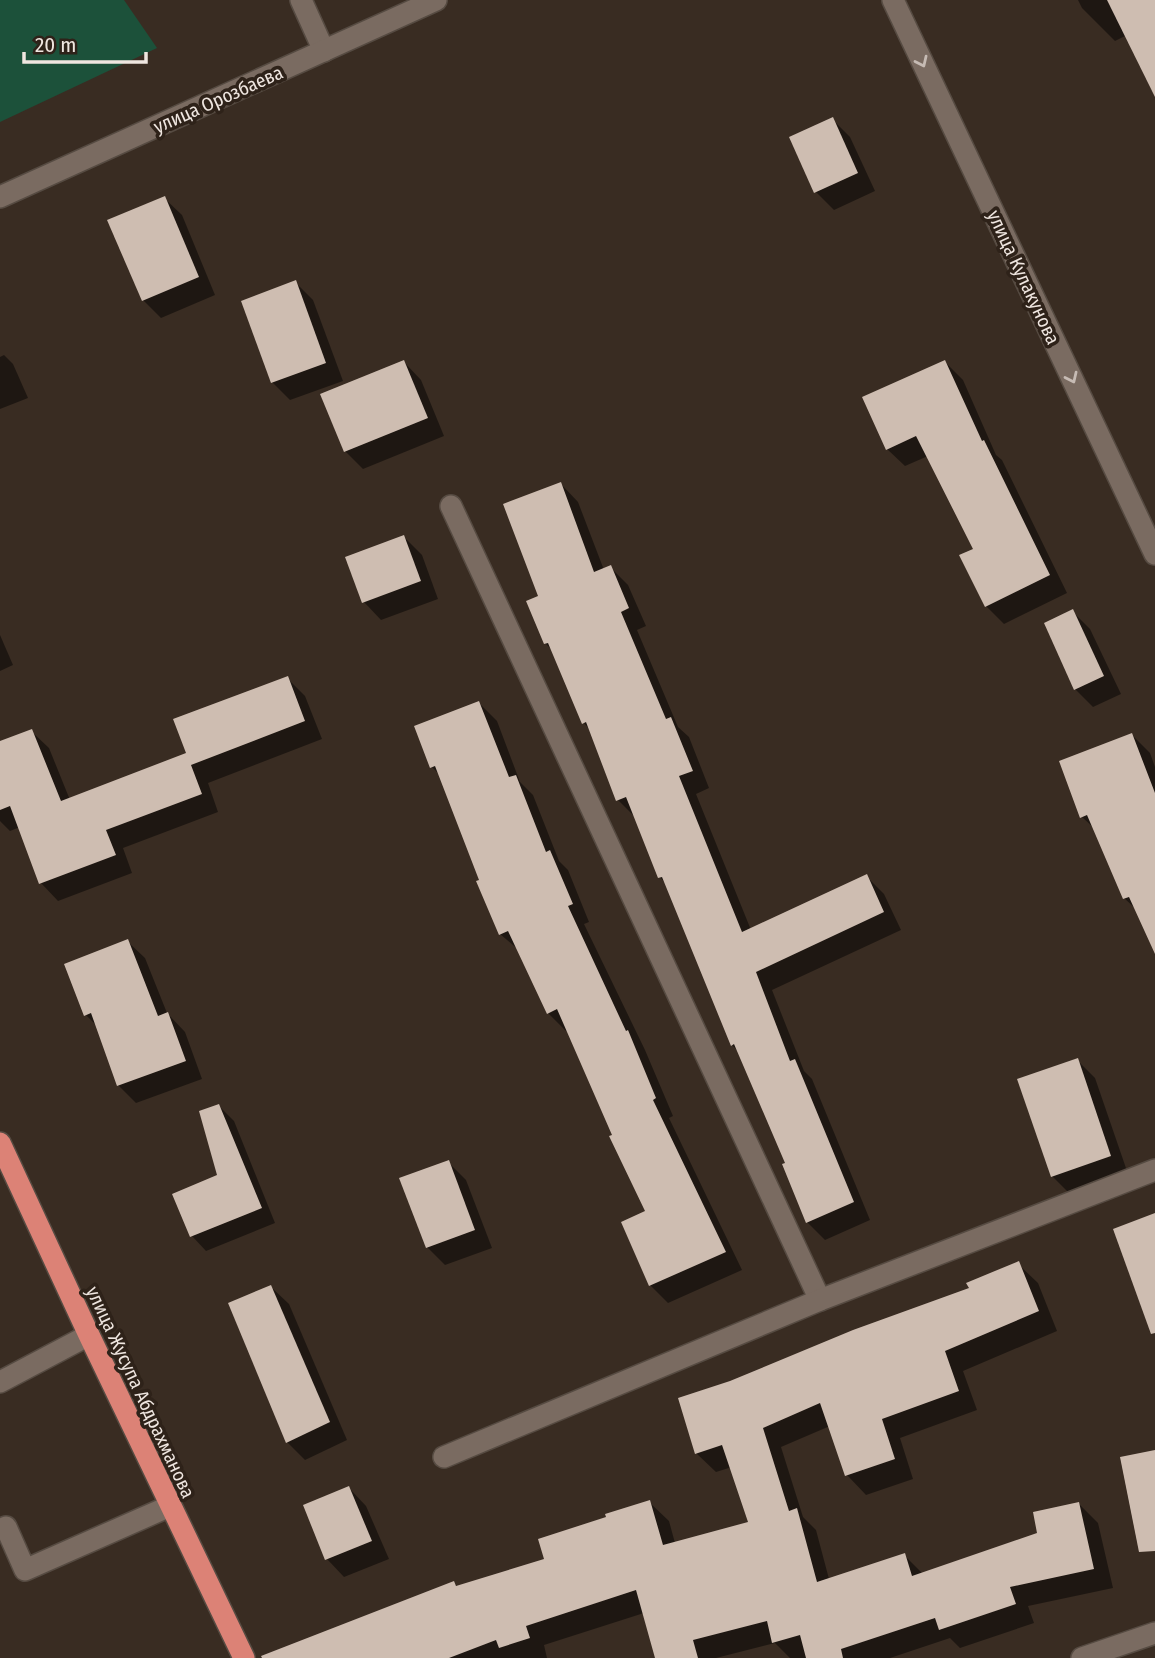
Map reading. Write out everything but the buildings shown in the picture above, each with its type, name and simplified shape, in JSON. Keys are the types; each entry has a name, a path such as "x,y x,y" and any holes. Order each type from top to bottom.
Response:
{"highway":[{"name":"улица Жусупа Абдрахманова","path":"0,1143 244,1658"}],"street":[{"path":"301,0 324,51"},
{"name":"улица Орозбаева","path":"0,197 436,0"},
{"name":"улица Кулакунова","path":"893,0 1155,554"},
{"path":"451,506 820,1300"},
{"path":"444,1457 820,1300 1155,1170"},
{"path":"0,1382 89,1335"},
{"path":"6,1527 25,1570 170,1506"},
{"path":"1082,1658 1155,1633"}],"green space":[{"path":"0,0 124,0 157,48 0,122"}]}
